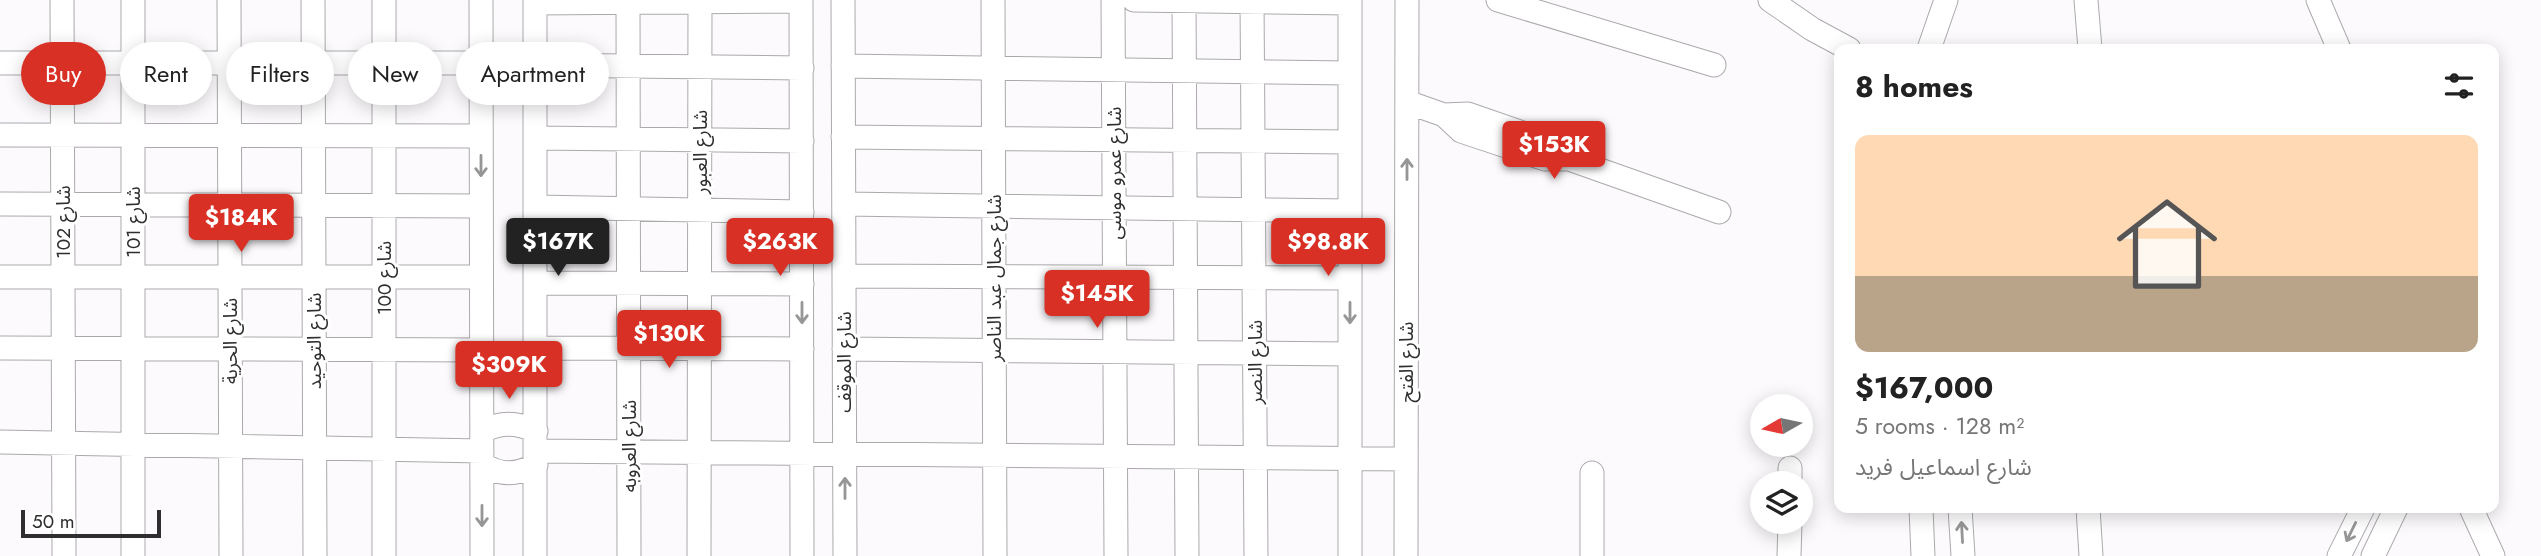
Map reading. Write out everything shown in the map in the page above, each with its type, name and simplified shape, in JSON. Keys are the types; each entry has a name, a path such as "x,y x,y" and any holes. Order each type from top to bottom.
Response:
{"street":[{"name":"شارع 102","path":"62,0 62,42"},
{"name":"شارع 101","path":"133,0 133,42"},
{"name":"شارع الحرية","path":"229,0 229,42"},
{"name":"شارع التوحيد","path":"313,0 314,42"},
{"name":"شارع 100","path":"384,0 384,42"},
{"path":"481,0 481,42"},
{"name":"شارع الموقف","path":"843,0 845,556"},
{"name":"شارع جمال عبد الناصر","path":"993,0 995,556"},
{"name":"شارع عمرو موسى","path":"1113,0 1116,556"},
{"path":"1134,0 1350,1 1350,556"},
{"path":"1184,0 1187,556"},
{"name":"شارع الفتح","path":"1406,556 1407,0"},
{"path":"1498,0 1714,65"},
{"path":"1770,0 1812,29 1840,44"},
{"path":"1931,44 1946,0"},
{"path":"2086,0 2090,44"},
{"path":"2318,0 2337,44"},
{"path":"535,42 535,1 801,1 803,556"},
{"name":"شارع العروبه","path":"628,1 629,556"},
{"name":"شارع العبور","path":"699,556 700,1"},
{"name":"شارع النصر","path":"1252,1 1256,556"},
{"path":"0,63 21,63"},
{"path":"609,66 802,68"},
{"path":"843,66 1350,73"},
{"path":"1407,102 1444,115 1468,114 1554,144 1569,159 1720,212"},
{"name":"شارع 102","path":"63,105 64,556"},
{"name":"شارع 101","path":"133,105 133,556"},
{"name":"شارع الحرية","path":"229,105 231,556"},
{"name":"شارع التوحيد","path":"314,105 315,556"},
{"name":"شارع 100","path":"384,105 384,556"},
{"path":"481,105 482,556"},
{"path":"535,105 535,556"},
{"path":"0,135 481,136"},
{"path":"844,136 1350,142"},
{"path":"535,138 802,141"},
{"path":"0,204 481,206"},
{"path":"844,204 1350,211"},
{"path":"536,208 802,212"},
{"path":"844,276 1350,278"},
{"path":"0,277 481,277"},
{"path":"536,283 802,284"},
{"path":"0,348 481,350"},
{"path":"536,348 802,349"},
{"path":"844,349 1350,354"},
{"path":"482,449 495,425 509,423 524,425 536,449"},
{"path":"0,442 482,449"},
{"path":"482,449 493,471 508,474 522,472 536,449"},
{"path":"536,449 699,453 1406,459"},
{"path":"1592,473 1592,556"},
{"path":"1921,513 1923,556"},
{"path":"1960,513 1963,556"},
{"path":"2088,513 2091,556"},
{"path":"2339,556 2360,513"},
{"path":"2373,556 2394,513"},
{"path":"2473,513 2490,554"},
{"path":"1789,556 1790,534"}]}
